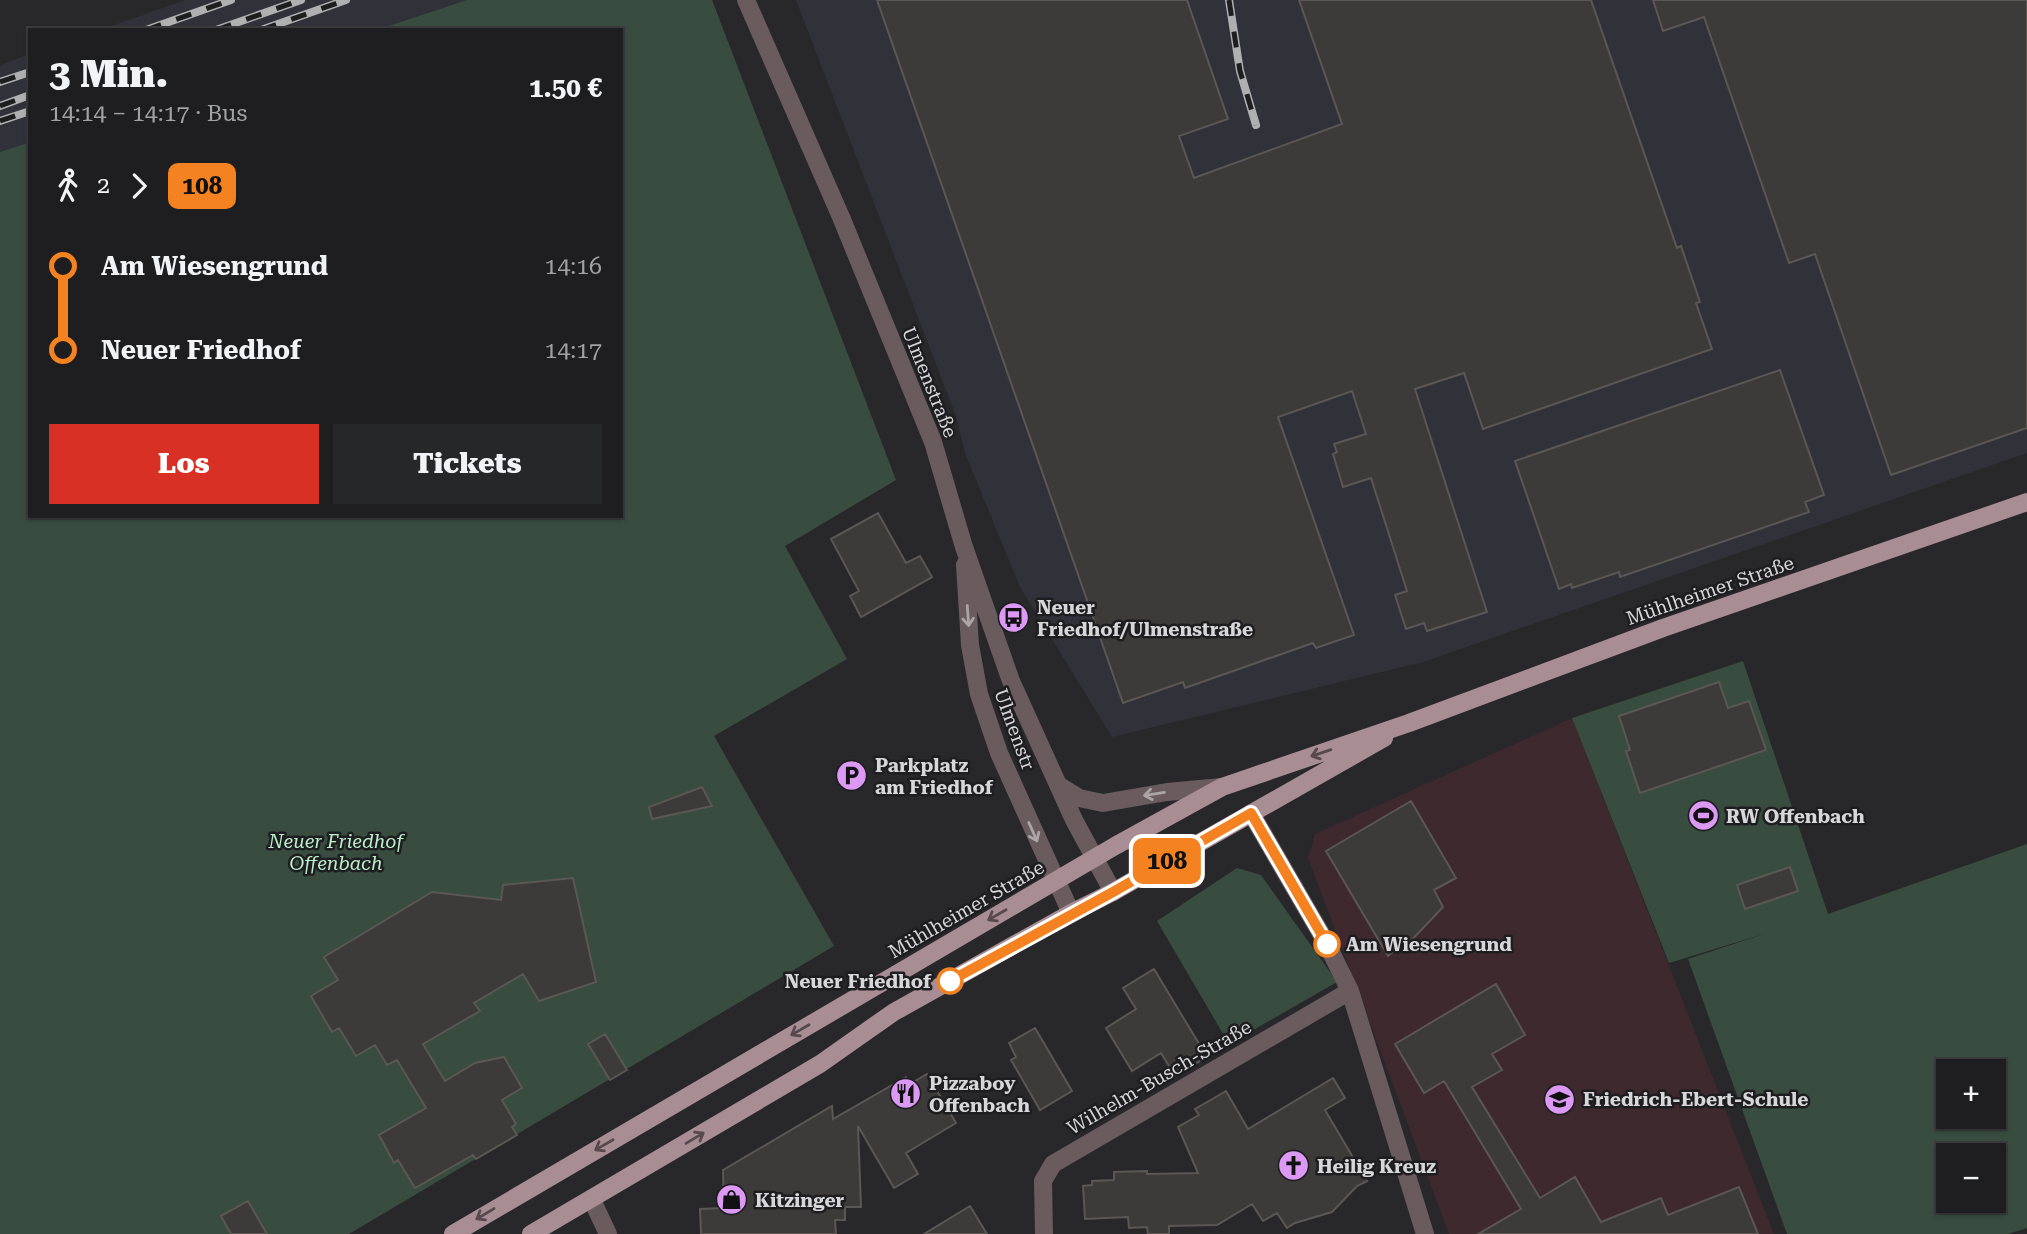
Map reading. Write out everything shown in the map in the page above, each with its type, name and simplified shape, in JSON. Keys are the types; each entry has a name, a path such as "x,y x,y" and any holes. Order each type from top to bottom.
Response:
{"main road":[{"name":"Mühlheimer Straße","path":"453,1234 1095,858 1222,787 1409,723 1663,628 2027,502"},
{"name":"Mühlheimer Straße","path":"531,1234 820,1064 894,1012 1354,757 1409,723"}],"street":[{"name":"Ulmenstraße","path":"746,0 841,217 933,442 964,548 1011,681 1058,785 1113,892"},
{"name":"Ulmenstr","path":"964,548 970,645 979,694 999,753 1071,913"},
{"path":"1058,785 1079,798 1103,803 1167,792 1222,787"},
{"path":"1251,813 1327,944 1350,991 1424,1234"},
{"name":"Wilhelm-Busch-Straße","path":"1044,1234 1044,1181 1053,1164 1350,991"},
{"path":"592,1200 608,1234"}],"shaded area":[{"path":"185,0 467,0 382,28 106,28"},
{"path":"796,0 2027,0 2027,453 1423,662 1112,737 1020,587 965,453 956,416"},
{"path":"28,55 28,143 0,152 0,65"},
{"name":"Friedrich-Ebert-Schule","path":"1572,718 1774,1234 1449,1234 1308,858 1315,834"}],"green space":[{"name":"Neuer Friedhof Offenbach","path":"467,0 712,0 896,480 785,546 847,659 714,736 834,946 349,1234 0,1234 0,152 28,143 28,518 623,518 623,28 382,28"},
{"path":"1743,661 1828,914 2027,844 2027,1228 2008,1234 1787,1234 1688,959 1767,933 1669,963 1572,718"},
{"path":"1237,868 1261,875 1337,982 1229,1044 1157,921"}],"building":[{"path":"877,0 1187,0 1228,119 1179,136 1194,178 1342,124 1299,0 1591,0 1677,248 1681,246 1712,349 1483,429 1464,373 1415,389 1487,612 1427,631 1424,623 1406,629 1395,595 1407,591 1371,478 1343,487 1333,454 1337,452 1334,444 1366,434 1352,391 1278,417 1354,635 1316,648 1313,643 1185,688 1183,682 1123,703"},
{"path":"1653,0 2027,0 2027,428 1891,475 1815,254 1789,263 1704,17 1663,31"},
{"path":"1780,370 1824,495 1805,502 1809,512 1620,577 1619,572 1572,588 1571,584 1559,589 1515,461"},
{"path":"878,513 906,563 920,556 932,577 861,617 850,596 859,591 831,539"},
{"path":"1719,682 1728,708 1749,701 1766,750 1640,793 1626,751 1630,750 1619,716"},
{"path":"702,787 712,806 652,819 649,807"},
{"path":"1411,801 1456,878 1434,890 1443,907 1409,943 1407,940 1388,956 1326,851"},
{"path":"1790,867 1798,891 1745,909 1737,885"},
{"path":"573,878 596,982 539,1001 523,974 474,1003 480,1011 423,1044 445,1081 475,1063 504,1057 522,1088 502,1100 516,1124 512,1127 517,1135 476,1159 473,1155 415,1188 398,1160 394,1163 379,1135 426,1108 397,1060 387,1065 375,1045 356,1056 339,1028 332,1032 311,996 338,980 324,957 432,892 501,900 503,885"},
{"path":"1154,969 1207,1057 1175,1076 1161,1053 1132,1071 1106,1028 1136,1009 1123,988"},
{"path":"1496,984 1525,1035 1492,1054 1502,1070 1472,1087 1540,1198 1575,1177 1601,1222 1661,1198 1668,1215 1739,1187 1758,1234 1478,1234 1521,1209 1444,1081 1424,1093 1395,1044"},
{"path":"1035,1028 1072,1091 1040,1110 1011,1060 1016,1057 1009,1043"},
{"path":"605,1034 627,1070 610,1080 588,1044"},
{"path":"927,1074 956,1123 906,1153 918,1174 894,1188 858,1126 861,1207 845,1207 845,1220 835,1220 836,1234 701,1234 700,1209 724,1208 723,1170 832,1106 833,1119 906,1077 910,1084"},
{"path":"1333,1078 1345,1098 1325,1110 1367,1181 1357,1186 1332,1212 1287,1228 1277,1213 1263,1221 1252,1204 1217,1225 1169,1226 1169,1234 1148,1234 1147,1227 1129,1228 1128,1217 1085,1219 1083,1186 1092,1185 1092,1181 1114,1180 1114,1172 1198,1173 1178,1127 1199,1115 1195,1109 1226,1091 1248,1129"},
{"path":"248,1201 267,1234 231,1234 221,1216"},
{"path":"970,1206 987,1234 924,1234"}],"railway":[{"path":"152,28 231,0"},
{"path":"222,28 301,0"},
{"path":"267,28 346,0"},
{"path":"1229,0 1240,71 1256,125"},
{"path":"0,82 28,73"},
{"path":"0,106 28,96"},
{"path":"0,121 28,112"}],"bus line":[{"name":"108","path":"950,981 1251,813 1327,944"}],"place":[{"name":"Neuer Friedhof/Ulmenstraße","path":"1014,618"},
{"name":"Parkplatz am Friedhof","path":"852,776"},
{"name":"RW Offenbach","path":"1703,816"},
{"name":"Am Wiesengrund","path":"1327,944"},
{"name":"Neuer Friedhof","path":"950,981"},
{"name":"Pizzaboy Offenbach","path":"906,1094"},
{"name":"Friedrich-Ebert-Schule","path":"1560,1099"},
{"name":"Heilig Kreuz","path":"1294,1166"},
{"name":"Kitzinger","path":"732,1200"}]}
